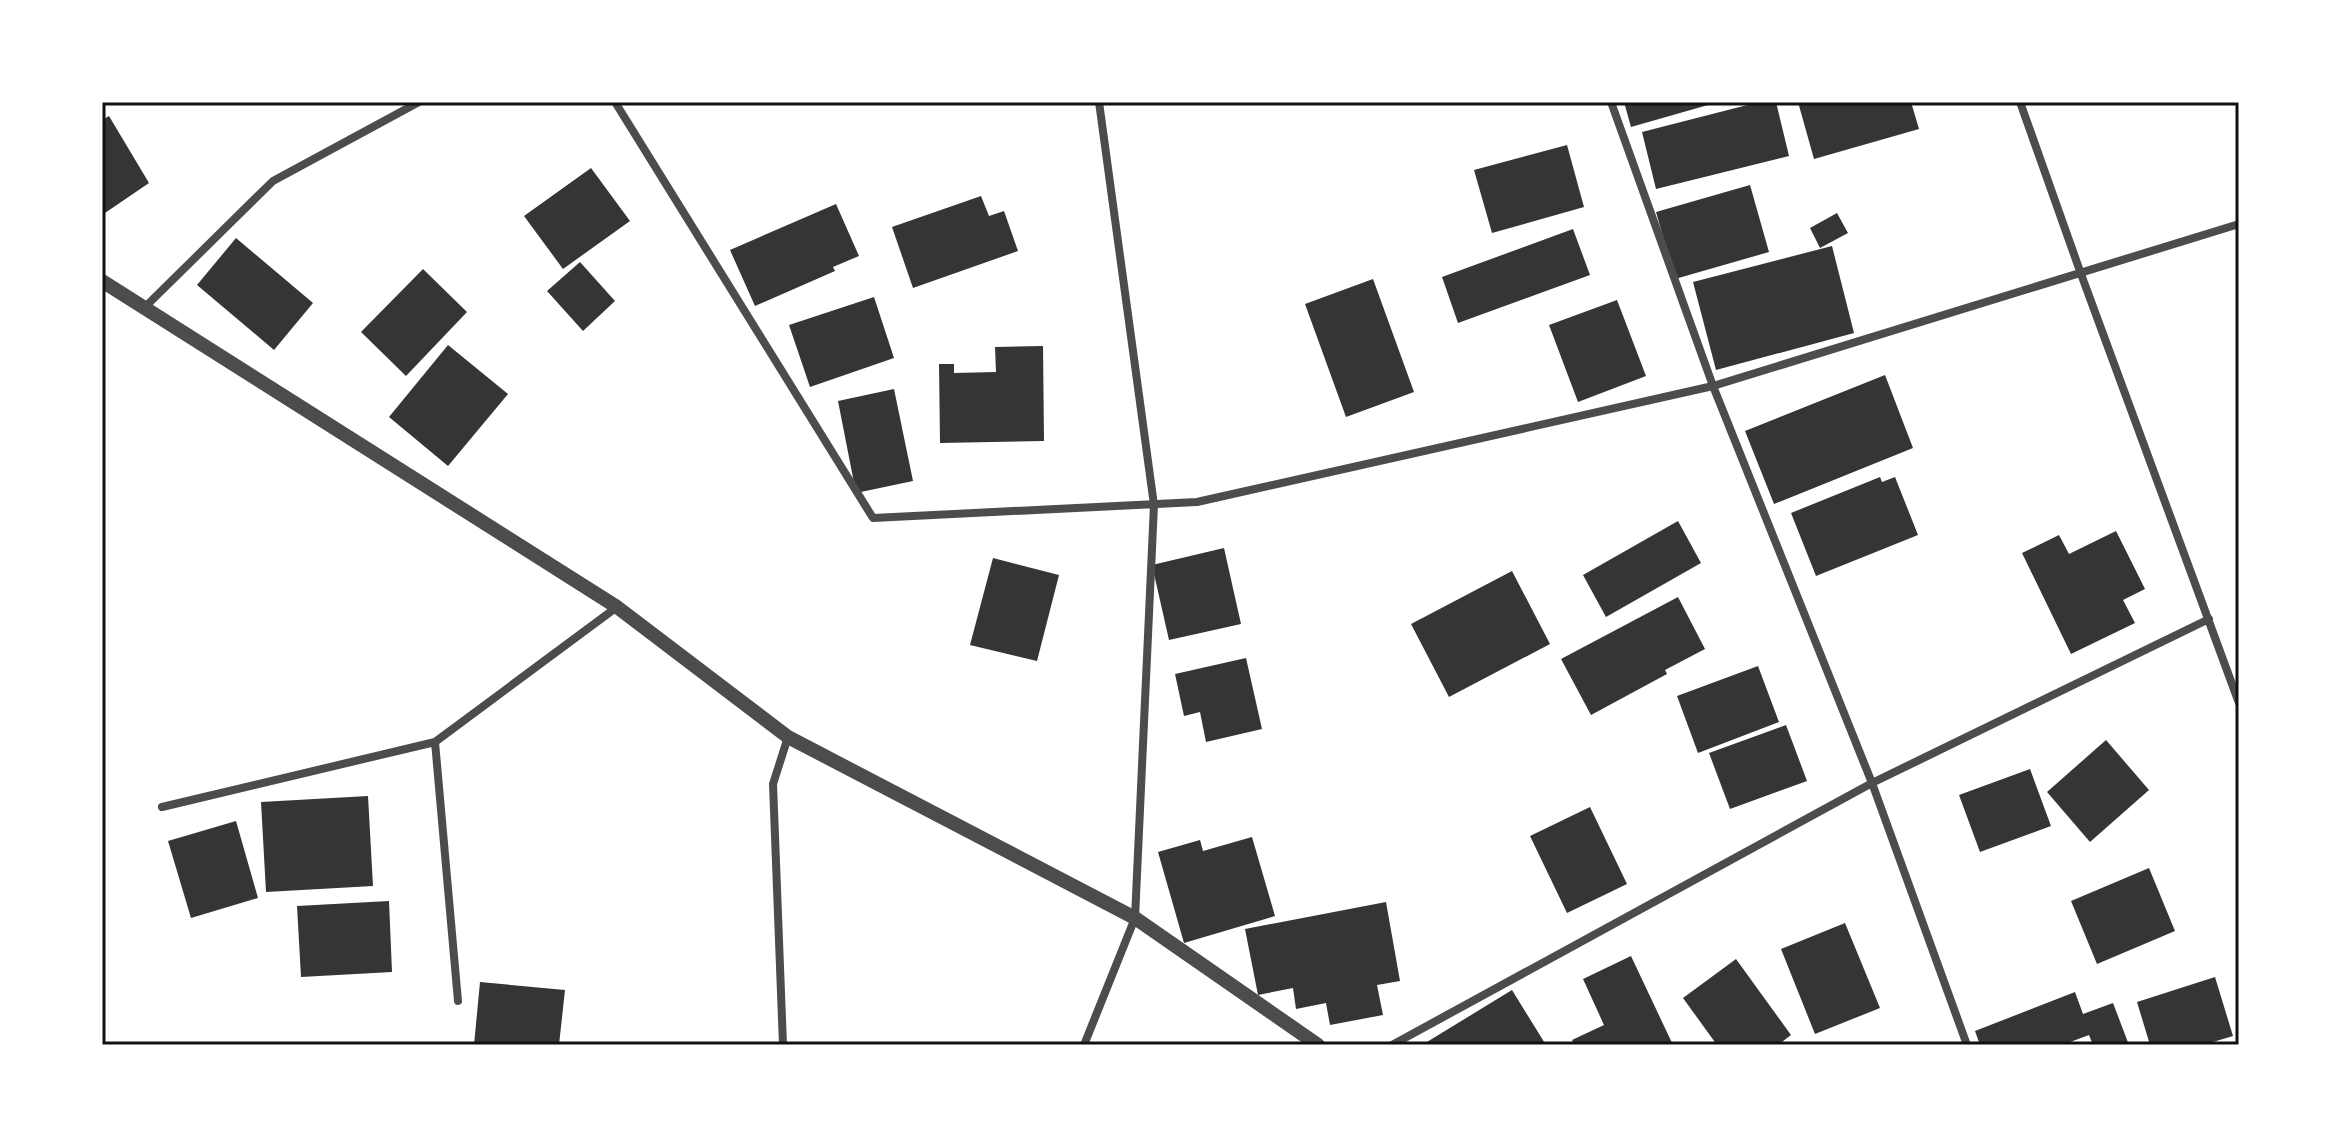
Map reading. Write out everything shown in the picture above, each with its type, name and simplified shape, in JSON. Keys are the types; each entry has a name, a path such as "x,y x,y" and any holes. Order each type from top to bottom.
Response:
{"street":[{"path":"144,308 273,181 419,102"},
{"path":"615,102 873,518 1197,502 1713,386 2239,224"},
{"path":"1084,1045 1135,918 1154,505 1099,102"},
{"path":"1611,102 1713,386 1872,783 1967,1045"},
{"path":"2020,102 2239,703"},
{"path":"102,281 617,607 788,737 1135,918 1318,1045"},
{"path":"162,807 435,742 617,607"},
{"path":"1392,1045 1872,783 2209,619"},
{"path":"783,1045 773,784 788,737"},
{"path":"435,742 458,1001"}],"building":[{"path":"1624,102 1715,102 1715,103 1631,127"},
{"path":"1759,102 1776,102 1789,156 1656,189 1642,132"},
{"path":"1798,102 1911,102 1919,129 1814,159"},
{"path":"109,116 149,183 102,215 102,120"},
{"path":"1567,145 1584,207 1492,233 1474,170"},
{"path":"591,168 630,221 563,269 524,216"},
{"path":"1750,185 1769,252 1675,279 1656,212"},
{"path":"981,196 989,216 1004,211 1018,251 913,288 892,227"},
{"path":"836,204 859,256 833,267 835,271 755,306 730,250"},
{"path":"1837,213 1848,233 1820,248 1810,228"},
{"path":"1573,229 1590,275 1458,323 1442,277"},
{"path":"236,238 313,303 274,350 197,285"},
{"path":"1832,246 1854,333 1716,370 1693,282"},
{"path":"580,262 615,301 583,331 547,291"},
{"path":"423,269 467,312 406,376 361,332"},
{"path":"1373,279 1414,392 1346,417 1305,304"},
{"path":"874,297 894,358 810,387 789,325"},
{"path":"1617,300 1646,376 1578,402 1549,325"},
{"path":"448,345 508,394 448,466 389,417"},
{"path":"1043,346 1044,441 940,443 939,364 954,364 954,373 996,372 995,347"},
{"path":"1885,375 1913,448 1774,504 1745,431"},
{"path":"894,389 913,481 856,493 838,401"},
{"path":"1880,477 1882,482 1895,477 1918,535 1816,576 1791,513"},
{"path":"1678,521 1701,563 1606,617 1583,575"},
{"path":"2116,531 2145,589 2123,600 2135,623 2071,654 2022,553 2059,535 2069,554"},
{"path":"1224,548 1241,624 1169,640 1152,565"},
{"path":"993,558 1059,575 1037,661 970,645"},
{"path":"1512,571 1550,644 1449,697 1411,624"},
{"path":"1678,597 1705,649 1665,670 1667,674 1591,715 1561,659"},
{"path":"1246,658 1262,729 1206,742 1200,712 1184,716 1175,674"},
{"path":"1758,666 1779,722 1698,753 1677,696"},
{"path":"1786,725 1807,781 1730,809 1709,753"},
{"path":"2106,740 2149,790 2090,842 2047,792"},
{"path":"2030,769 2051,826 1980,852 1959,795"},
{"path":"368,796 373,886 266,892 261,802"},
{"path":"1590,807 1627,884 1567,913 1530,836"},
{"path":"236,821 258,898 191,918 168,841"},
{"path":"1252,837 1275,916 1184,943 1158,852 1200,840 1203,851"},
{"path":"2149,868 2175,931 2097,964 2071,901"},
{"path":"389,901 392,972 301,977 297,906"},
{"path":"1386,902 1400,981 1377,985 1383,1015 1330,1025 1326,1003 1296,1009 1293,988 1258,995 1245,929"},
{"path":"1845,923 1880,1008 1815,1034 1781,949"},
{"path":"1631,956 1673,1045 1574,1045 1572,1040 1604,1025 1583,979"},
{"path":"1736,959 1791,1035 1778,1045 1717,1045 1683,998"},
{"path":"2215,977 2233,1036 2203,1045 2150,1045 2137,1002"},
{"path":"480,982 565,990 559,1045 474,1045"},
{"path":"1512,990 1546,1045 1422,1045"},
{"path":"2075,992 2083,1014 2113,1003 2129,1045 2093,1045 2089,1035 2062,1045 1980,1045 1975,1031"}]}
